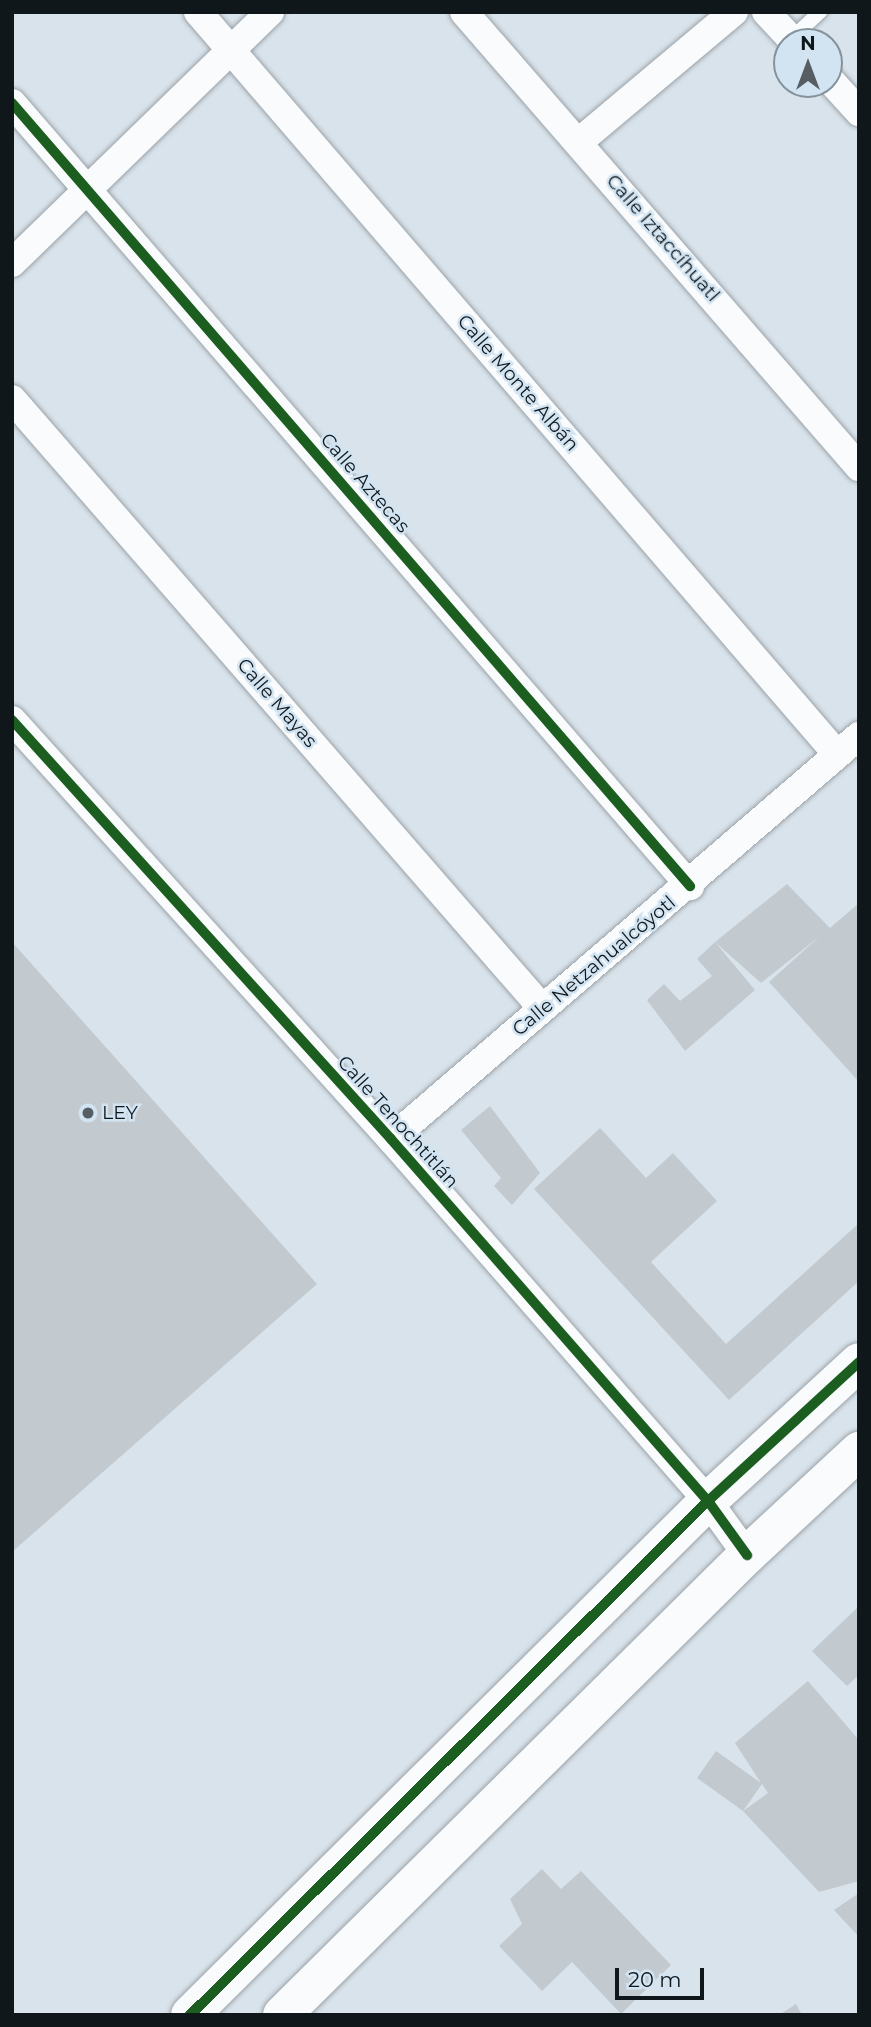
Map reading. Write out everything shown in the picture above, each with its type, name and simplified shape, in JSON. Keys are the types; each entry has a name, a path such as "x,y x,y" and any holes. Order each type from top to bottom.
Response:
{"main road":[{"path":"190,2015 708,1502 859,1362"},
{"path":"282,2015 747,1555 859,1451"}],"street":[{"name":"Calle Monte Albán","path":"198,12 837,754"},
{"path":"12,263 270,12"},
{"name":"Calle Iztaccíhuatl","path":"464,12 579,141 859,467"},
{"path":"579,141 734,12"},
{"path":"766,12 781,28"},
{"path":"843,94 859,112"},
{"name":"Calle Aztecas","path":"12,103 690,886"},
{"name":"Calle Mayas","path":"12,399 541,1008"},
{"name":"Calle Tenochtitlán","path":"12,720 391,1139 708,1502 747,1555"},
{"name":"Calle Netzahualcóyotl","path":"391,1139 541,1008 690,886 859,736"}],"lane":[{"path":"804,28 820,12"}],"building":[{"path":"787,884 830,928 859,903 859,1082 769,982 820,936 761,983 715,942"},
{"name":"LEY","path":"12,942 317,1284 12,1552"},
{"path":"715,942 755,990 685,1051 647,1000 664,984 680,1001 712,976 697,959"},
{"path":"490,1106 540,1173 512,1205 494,1186 501,1178 461,1130"},
{"path":"600,1128 646,1178 673,1153 717,1201 651,1262 726,1344 859,1223 859,1281 729,1400 534,1189"},
{"path":"859,1606 859,1675 847,1686 812,1651"},
{"path":"808,1681 859,1740 859,1881 819,1892 743,1811 697,1778 716,1751 761,1783 735,1743","holes":["762,1784 768,1793 743,1811"]},
{"path":"542,1869 561,1889 581,1871 671,1965 621,2014 572,1962 542,1991 499,1946 522,1924 510,1899"},
{"path":"859,1893 859,1937 834,1910"},
{"path":"796,2004 802,2015 779,2015"}],"cycle path":[{"path":"12,103 690,886"},
{"path":"12,720 391,1139 708,1501 747,1555"},
{"path":"190,2015 708,1501 859,1362"}],"place":[{"name":"LEY","path":"88,1113"}]}
